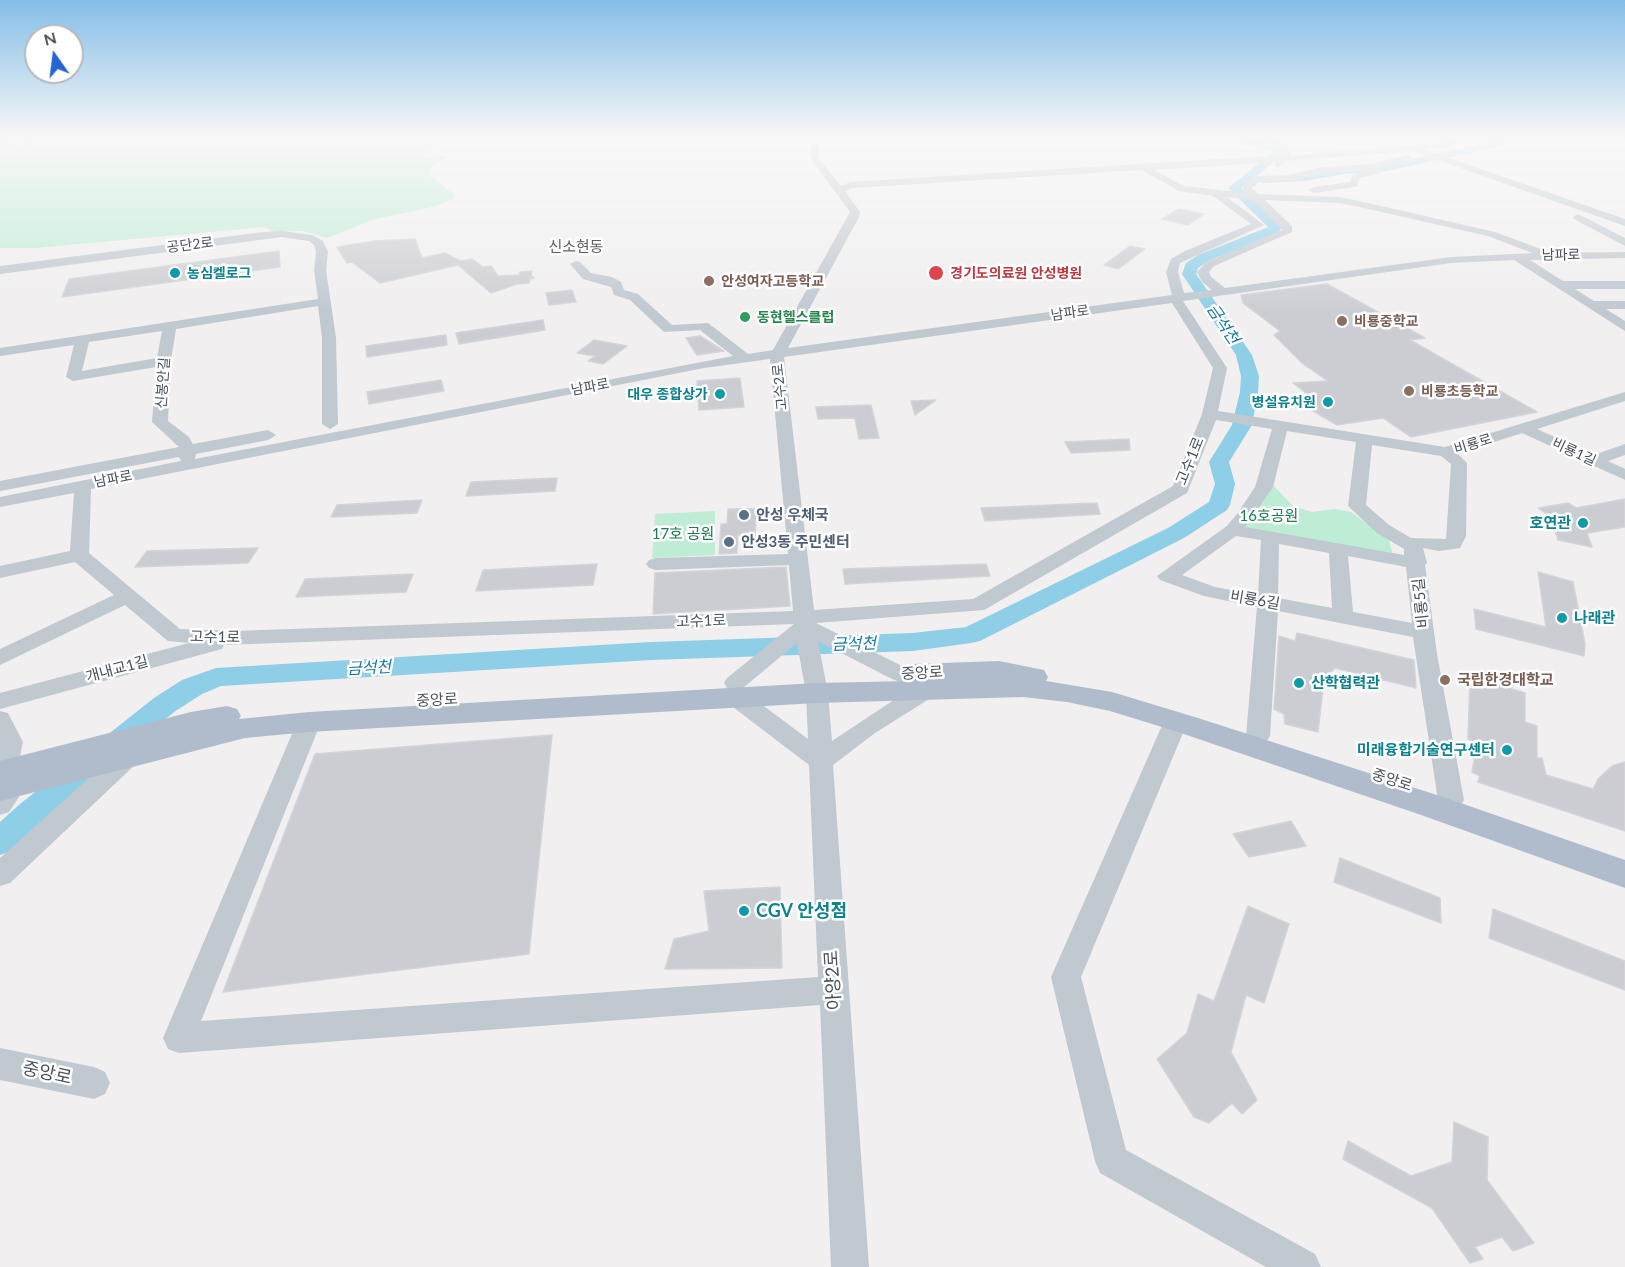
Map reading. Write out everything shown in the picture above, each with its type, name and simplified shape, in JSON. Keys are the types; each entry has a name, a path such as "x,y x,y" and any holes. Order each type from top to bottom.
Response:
{"main road":[{"name":"중앙로","path":"3,785 67,753 191,722 267,710 741,684 814,679 890,669 999,670 1126,694 1451,800 1625,860"},
{"name":"중앙로","path":"814,679 926,690 1023,688 1067,692 1112,702 1435,807 1625,874"},
{"name":"중앙로","path":"129,756 245,728 741,684"},
{"path":"3,785 129,756"}],"street":[{"name":"고수2로","path":"814,679 805,621 777,355 854,217 855,212 843,196"},
{"path":"1179,297 1172,272 1175,261 1189,253 1259,225 1222,196"},
{"path":"1238,196 1355,203 1491,234 1549,255"},
{"path":"1540,196 1625,243"},
{"path":"1545,196 1625,223"},
{"path":"1217,291 1203,272 1210,264 1287,232 1288,228 1254,198"},
{"name":"공단2로","path":"0,270 263,235 312,238 319,243 322,252 320,270 329,338 330,423"},
{"name":"남파로","path":"0,502 83,485 188,457 351,433 704,364 1451,260 1549,255 1625,255"},
{"path":"1562,255 1615,267"},
{"path":"1516,256 1622,323"},
{"path":"576,264 587,276 608,280 617,285 618,292 634,297 669,329 704,326 746,359"},
{"path":"1561,285 1623,282"},
{"name":"고수1로","path":"79,555 175,636 235,638 805,621 977,605 1181,489 1210,414 1220,368 1179,297"},
{"path":"0,352 323,302"},
{"path":"1591,305 1625,304"},
{"name":"신봉안길","path":"170,324 160,422 183,440 188,457"},
{"path":"82,338 73,377 165,362"},
{"name":"비룡로","path":"1210,414 1446,452 1625,396"},
{"path":"1605,403 1625,411"},
{"path":"0,486 188,457 330,423 351,433"},
{"name":"비룡6길","path":"1281,425 1264,487 1233,530 1167,576 1211,592 1424,633"},
{"name":"비룡1길","path":"1523,428 1625,475"},
{"path":"1364,439 1357,506 1415,555"},
{"path":"1593,461 1625,449"},
{"path":"1415,555 1417,542 1440,546 1454,544 1457,536 1459,463 1446,452"},
{"path":"0,572 79,555 83,485"},
{"path":"1233,530 1338,549 1415,555"},
{"path":"1258,736 1268,602 1270,537"},
{"path":"1338,549 1342,616"},
{"name":"비룡5길","path":"1415,555 1424,633 1451,800"},
{"path":"656,564 798,559"},
{"path":"0,658 127,596"},
{"path":"890,669 805,621 741,684 820,761 867,727 926,690"},
{"name":"개내교1길","path":"0,701 235,638"},
{"name":"아양2로","path":"814,679 850,1267"},
{"path":"1176,721 1066,976 1112,1161 1302,1267"},
{"path":"309,722 179,1038 834,990"},
{"path":"2,730 11,742 3,785"},
{"name":"중앙로","path":"0,875 129,756"},
{"name":"중앙로","path":"0,1064 94,1083"}],"green space":[{"path":"0,196 454,196 453,199 436,206 372,220 327,238 303,231 274,232 265,227 36,248 0,248"},
{"name":"16호공원","path":"1271,483 1293,506 1312,512 1334,509 1351,512 1389,539 1392,553 1273,541 1238,524"},
{"name":"17호 공원","path":"715,511 715,555 652,558 655,514"}],"building":[{"path":"1179,209 1204,214 1188,225 1162,219"},
{"path":"415,239 422,258 445,253 460,261 472,259 483,267 491,266 498,276 519,275 520,272 532,271 531,275 534,278 530,279 529,283 517,284 491,293 458,265 380,283 352,262 347,263 337,247 374,241"},
{"path":"1130,246 1145,249 1118,269 1104,265"},
{"name":"농심켈로그","path":"279,251 280,267 62,297 69,279"},
{"path":"1327,284 1425,338 1410,340 1537,412 1411,437 1383,418 1337,425 1303,405 1314,399 1293,383 1328,381 1302,363 1274,335 1280,331 1243,303 1241,295"},
{"path":"572,290 576,302 549,305 546,293"},
{"path":"543,320 545,330 459,344 456,333"},
{"path":"446,335 447,345 367,357 366,346"},
{"path":"700,336 724,351 697,355 686,338"},
{"path":"594,340 627,346 603,364 588,361 595,356 577,353"},
{"name":"대우 종합상가","path":"740,378 744,407 699,410 697,381"},
{"path":"441,380 444,391 369,404 367,392"},
{"path":"936,400 915,415 911,401"},
{"path":"871,405 879,438 859,439 855,418 818,419 816,407"},
{"path":"1129,439 1130,450 1071,453 1065,442"},
{"path":"557,478 555,491 466,496 471,482"},
{"name":"호연관","path":"1625,499 1625,527 1587,533 1592,547 1558,540 1551,517 1538,508 1568,503 1576,508"},
{"path":"422,500 417,513 331,517 337,505"},
{"path":"1097,503 1100,514 985,521 981,508"},
{"path":"728,509 760,509 760,521 756,521 755,535 738,535 737,553 719,554 721,524 727,524"},
{"path":"258,548 248,563 135,567 147,551"},
{"path":"597,564 593,585 476,591 483,570"},
{"path":"986,564 990,576 845,584 843,569"},
{"path":"786,567 790,606 653,614 655,573"},
{"name":"나래관","path":"1538,572 1573,582 1585,644 1584,656 1476,629 1474,609 1546,627"},
{"path":"413,574 406,592 296,597 305,579"},
{"name":"산학협력관","path":"1297,633 1414,660 1416,688 1335,668 1324,679 1318,732 1285,724 1284,714 1274,709 1279,636 1295,641"},
{"name":"미래융합기술연구센터","path":"1470,676 1525,693 1525,722 1537,726 1537,758 1542,758 1546,775 1593,789 1598,779 1612,766 1625,762 1625,831 1478,782 1480,776 1472,772 1477,742 1468,739"},
{"path":"552,735 529,954 223,992 315,754"},
{"path":"1291,821 1306,846 1249,857 1233,834"},
{"path":"1340,858 1440,898 1441,923 1334,882"},
{"name":"CGV 안성점","path":"780,887 782,968 665,969 674,939 709,931 704,891"},
{"path":"1248,906 1289,924 1264,1003 1246,995 1231,1052 1257,1100 1242,1114 1232,1103 1209,1123 1194,1117 1157,1059 1187,1033 1198,994 1214,1001"},
{"path":"1493,909 1625,961 1625,990 1489,938"},
{"path":"1454,1122 1488,1137 1487,1180 1534,1243 1513,1251 1502,1237 1475,1247 1483,1259 1470,1263 1432,1208 1343,1159 1348,1141 1411,1176 1452,1162"}],"waterway":[{"name":"금석천","path":"0,842 31,813 164,705 192,687 216,677 651,651 913,642 971,635 1176,533 1219,505 1225,484 1219,462 1242,425 1249,392 1250,376 1244,355 1189,274 1191,266 1203,258 1273,230 1275,227 1243,196"}],"place":[{"name":"농심켈로그","path":"175,273"},
{"name":"경기도의료원 안성병원","path":"936,273"},
{"name":"안성여자고등학교","path":"709,281"},
{"name":"동현헬스클럽","path":"745,317"},
{"name":"비룡중학교","path":"1342,321"},
{"name":"비룡초등학교","path":"1409,391"},
{"name":"대우 종합상가","path":"720,394"},
{"name":"병설유치원","path":"1328,402"},
{"name":"안성 우체국","path":"744,515"},
{"name":"호연관","path":"1583,523"},
{"name":"안성3동 주민센터","path":"729,542"},
{"name":"나래관","path":"1562,618"},
{"name":"국립한경대학교","path":"1445,680"},
{"name":"산학협력관","path":"1299,683"},
{"name":"미래융합기술연구센터","path":"1507,750"},
{"name":"CGV 안성점","path":"744,911"}],"district":[{"name":"신소현동","path":"576,247"}]}
